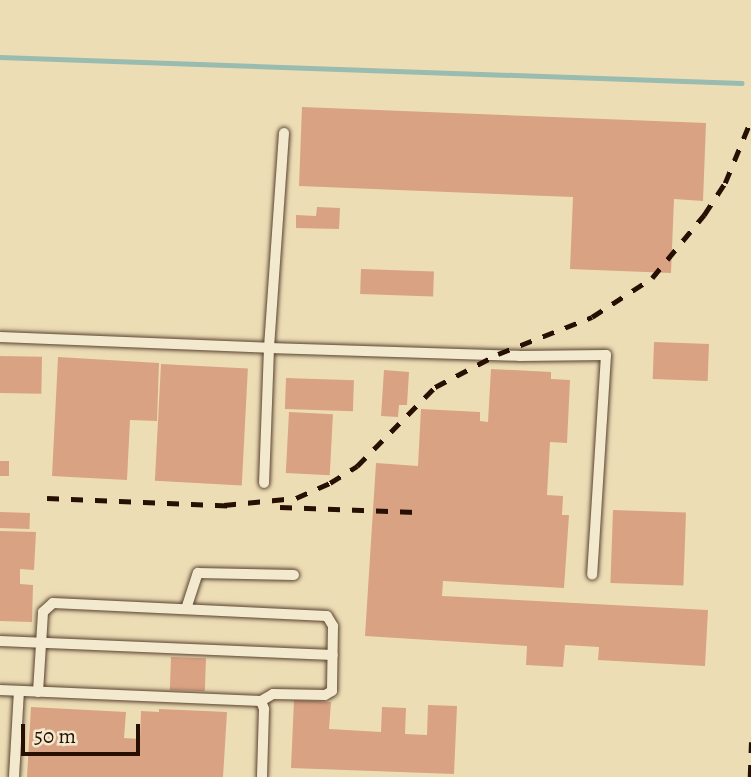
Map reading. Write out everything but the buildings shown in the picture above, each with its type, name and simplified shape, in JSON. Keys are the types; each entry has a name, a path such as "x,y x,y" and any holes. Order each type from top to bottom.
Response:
{"lane":[{"path":"264,483 284,133"},
{"path":"0,337 519,356 606,355 592,575"},
{"path":"186,609 198,573 294,575"},
{"path":"0,690 38,692 261,701 273,694 325,695 332,691 333,626 327,616 53,603 43,612 38,692"},
{"path":"0,641 333,655"},
{"path":"14,777 19,691"},
{"path":"261,701 264,709 261,777"}],"waterway":[{"path":"0,57 742,83"}],"railway":[{"path":"224,505 296,498 330,483 357,466 435,387 498,354 592,317 652,278 704,215 725,183 751,120"},
{"path":"47,498 234,506"},
{"path":"280,507 416,512"},
{"path":"750,777 751,742"}]}
